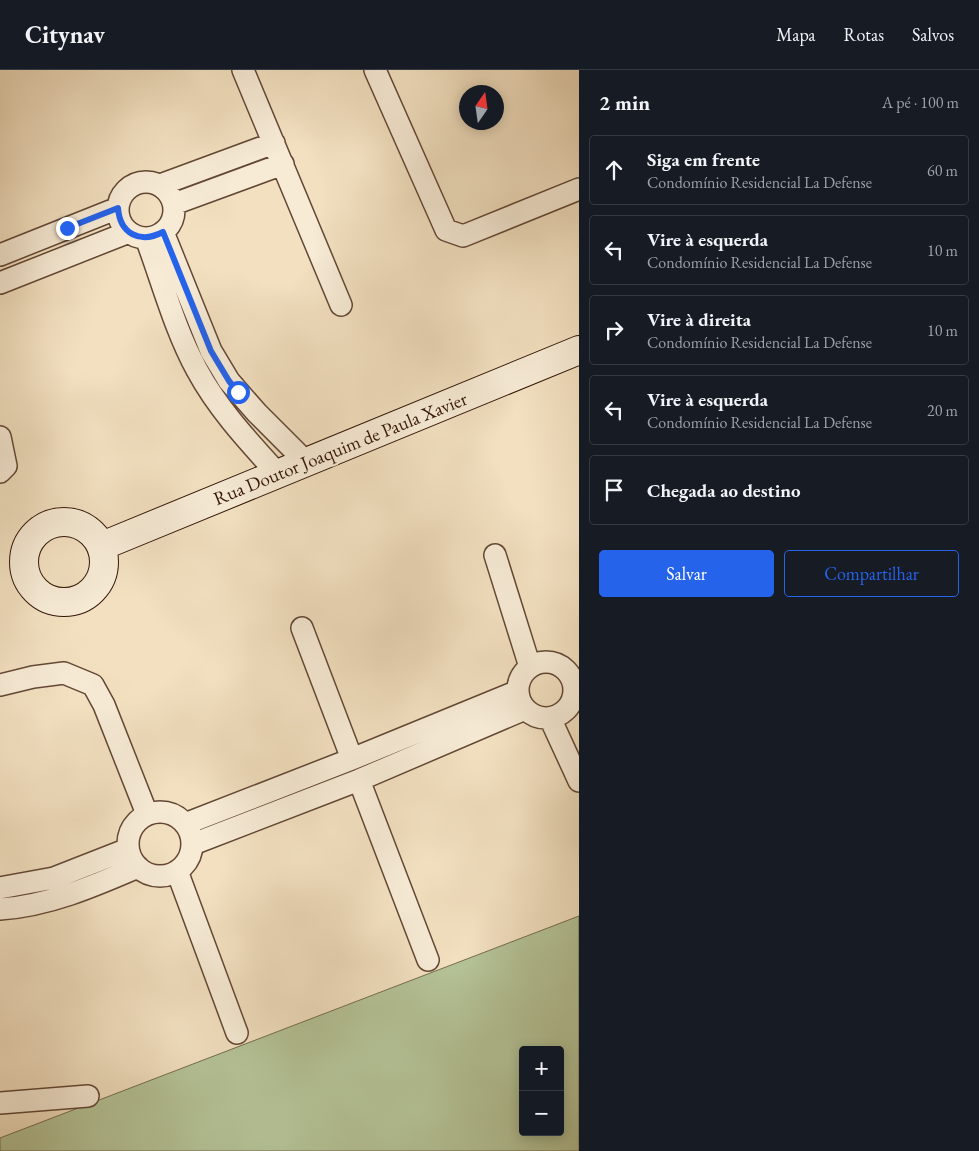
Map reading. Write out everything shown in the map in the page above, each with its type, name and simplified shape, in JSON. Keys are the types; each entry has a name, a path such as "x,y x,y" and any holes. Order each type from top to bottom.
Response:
{"street":[{"path":"243,70 341,305"},
{"path":"375,70 446,230 463,236 579,189"},
{"path":"160,185 274,143"},
{"path":"174,204 283,164"},
{"path":"0,283 146,234 169,226 173,218 174,204 170,194 160,185 141,182 132,185 125,191 120,199 118,208 122,225 146,234 229,381 257,413 306,462"},
{"path":"0,255 118,208"},
{"path":"146,234 187,349 198,371 233,424 277,473"},
{"name":"Rua Doutor Joaquim de Paula Xavier","path":"102,546 579,350"},
{"path":"211,392 229,381"},
{"path":"0,437 6,466 0,472"},
{"path":"495,555 530,667"},
{"path":"302,628 352,759"},
{"path":"548,662 565,669 570,677 574,685 574,694 566,710 559,715 542,718 532,715 521,700 518,682 523,673 530,667 548,662"},
{"path":"0,686 33,677 64,673 93,685 104,706 147,814"},
{"path":"186,824 352,759 521,700"},
{"path":"193,844 359,780 521,700"},
{"path":"550,718 579,781"},
{"path":"359,780 428,960"},
{"path":"157,812 168,813 178,817 186,824 191,833 193,844 188,859 177,871 168,875 157,876 146,873 133,858 128,838 138,820 147,814 157,812"},
{"path":"0,888 54,878 133,858"},
{"path":"0,909 17,908 83,891 133,858"},
{"path":"177,871 237,1033"},
{"path":"0,1103 88,1096"}],"green space":[{"path":"579,916 579,1151 0,1151 0,1138"}],"route":[{"path":"67,228 118,208 122,225 129,232 146,238 163,232 211,351 238,392"}]}
